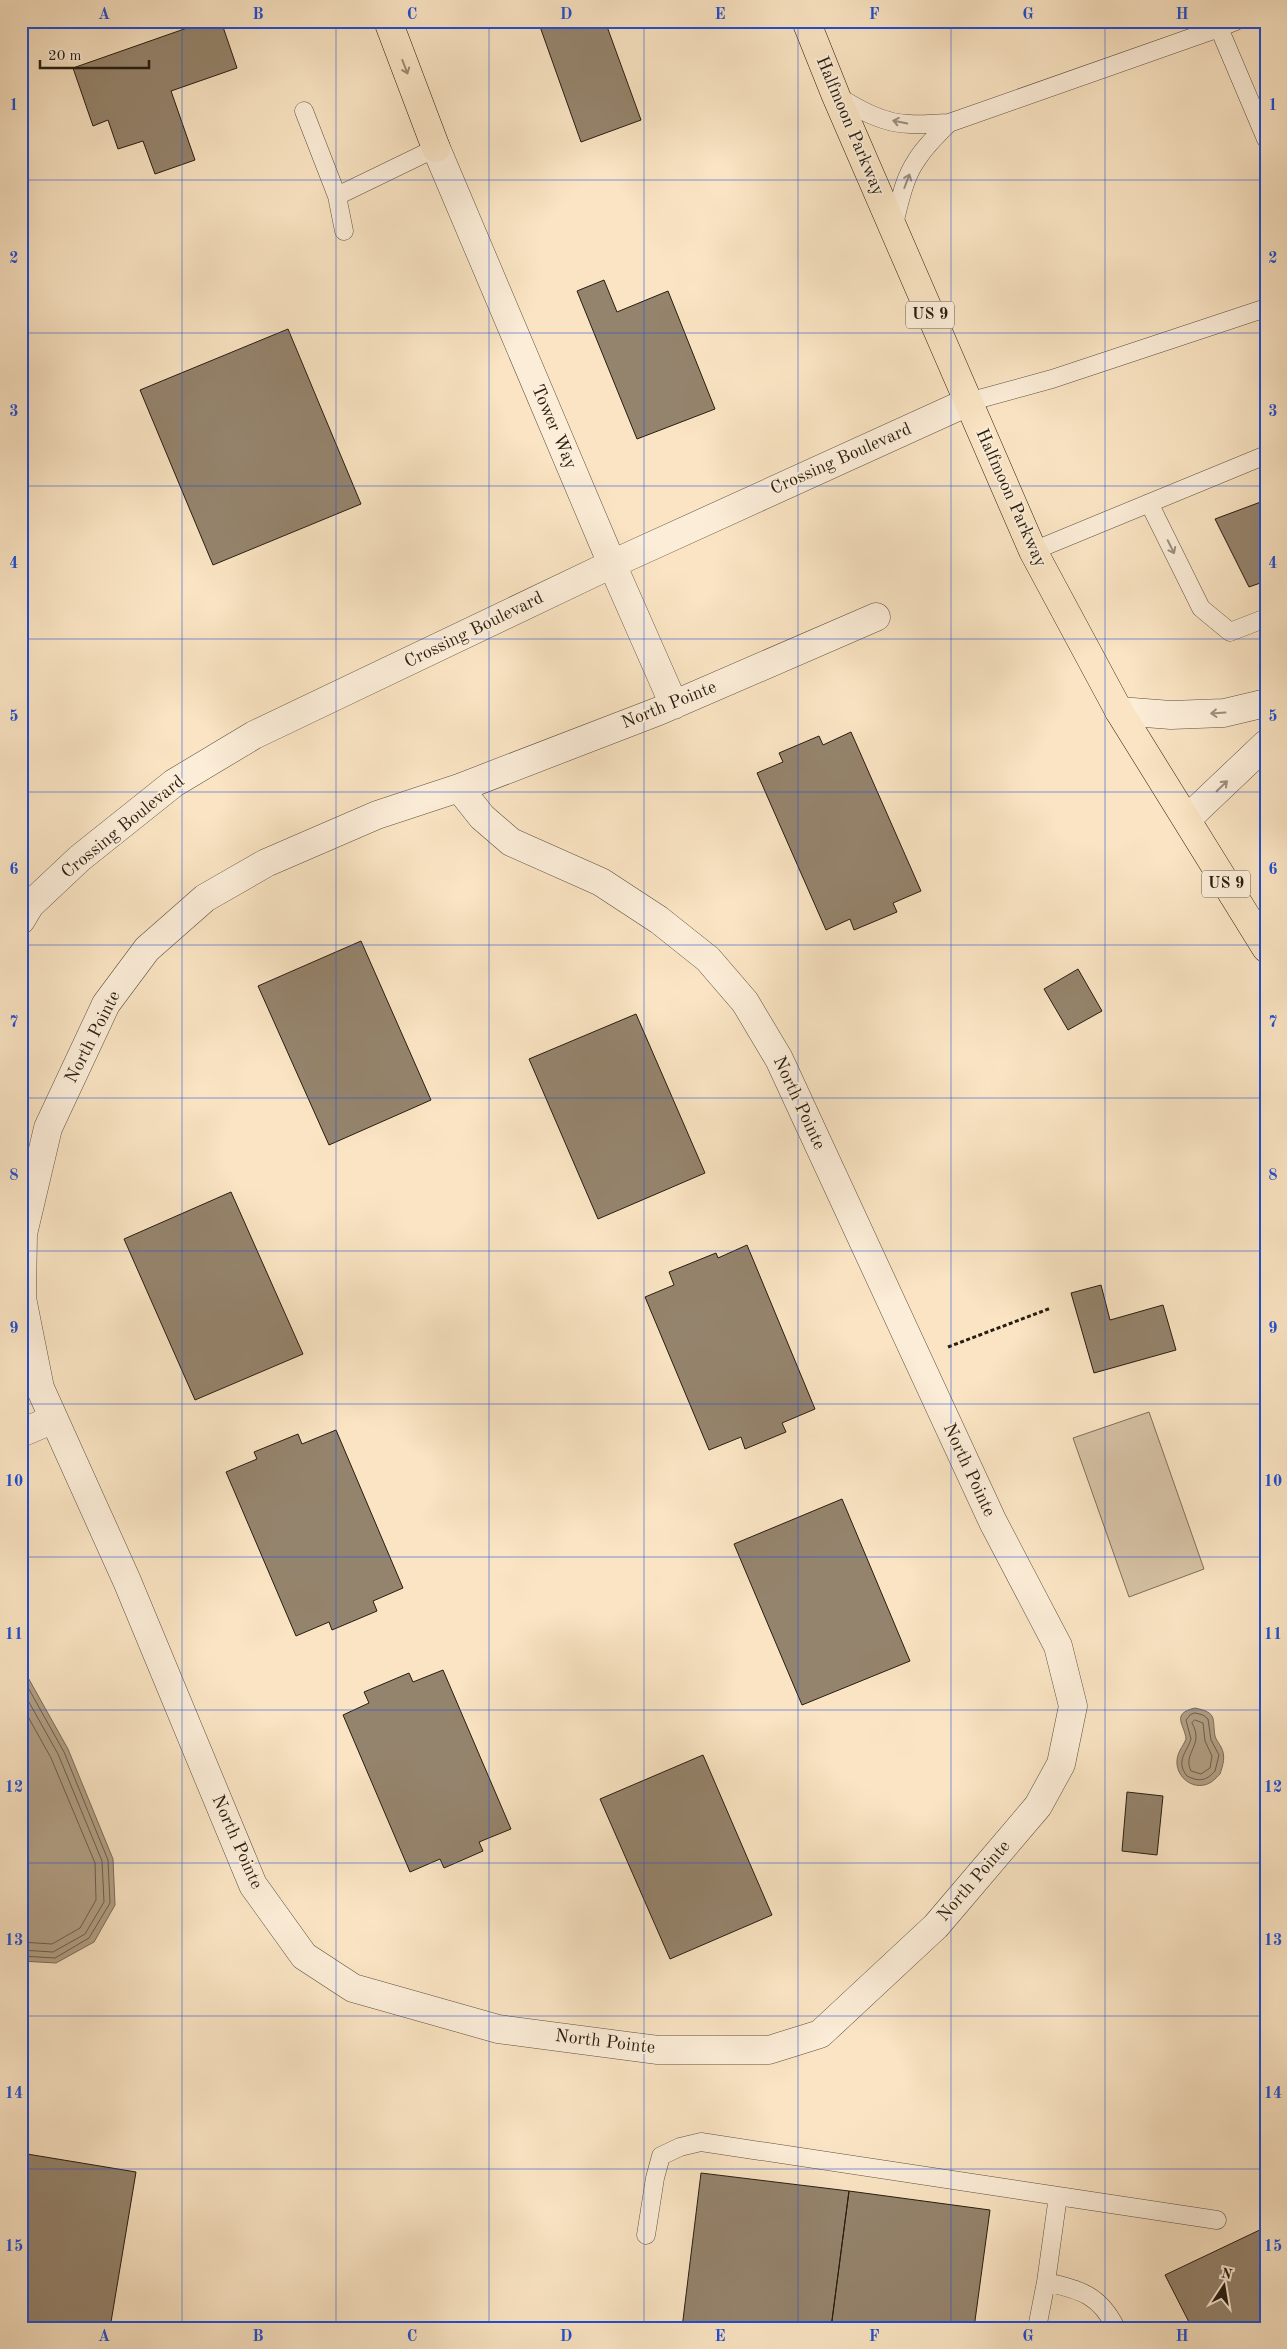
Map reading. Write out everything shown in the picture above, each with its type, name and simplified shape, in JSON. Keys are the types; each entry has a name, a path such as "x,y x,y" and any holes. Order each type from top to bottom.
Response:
{"main road":[{"path":"388,21 436,148"},
{"name":"Halfmoon Parkway","path":"806,21 836,96 1033,551 1119,711 1266,948"}],"street":[{"name":"Tower Way","path":"436,148 612,564 674,705"},
{"name":"Crossing Boulevard","path":"24,908 80,858 174,783 254,735 612,564 968,402"},
{"name":"North Pointe","path":"459,788 482,817 511,842 601,882 659,920 708,959 745,1002 779,1058 993,1522 1058,1646 1073,1706 1061,1764 1038,1806 936,1926 820,2034 769,2050 658,2050 498,2029 353,1988 304,1956 253,1885 127,1581 40,1388 22,1298 23,1234 48,1128 106,1004 147,949 205,898 266,863 376,815 459,788 674,705 876,617"},
{"path":"1119,711 1171,715 1224,713 1266,703"},
{"path":"1187,819 1266,744"},
{"path":"21,1433 54,1419"}],"lane":[{"path":"836,96 855,108 881,118 908,124 949,122 1236,21"},
{"path":"1219,28 1266,139"},
{"path":"304,111 337,196 344,230"},
{"path":"893,227 902,193 914,162 949,122"},
{"path":"337,196 436,148"},
{"path":"968,402 1052,378 1266,308"},
{"path":"1033,551 1266,455"},
{"path":"1149,504 1201,608 1230,632 1266,618"},
{"path":"646,2235 655,2178 661,2156 680,2147 701,2142 1217,2220"},
{"path":"1038,2328 1058,2196"},
{"path":"1046,2282 1083,2291 1108,2313 1116,2328"}],"path":[{"path":"917,1359 1051,1308"}],"shaded area":[{"path":"1149,1412 1204,1569 1129,1597 1073,1438"}],"water":[{"path":"21,1665 68,1749 113,1859 115,1905 94,1942 56,1963 21,1961"},
{"path":"1195,1708 1211,1714 1215,1736 1223,1750 1224,1757 1220,1774 1213,1781 1204,1785 1194,1785 1186,1780 1180,1773 1177,1764 1179,1753 1186,1739 1181,1717 1187,1710"}],"building":[{"path":"207,21 221,21 237,68 171,91 195,160 155,174 143,141 118,149 108,120 93,126 73,68"},
{"path":"538,21 605,21 641,120 581,142"},
{"path":"604,280 617,312 668,291 715,409 637,439 577,291"},
{"path":"288,329 361,504 213,565 140,390"},
{"path":"1266,500 1266,581 1249,587 1215,519"},
{"path":"851,732 921,891 893,903 897,912 854,930 850,919 826,930 757,773 783,762 779,753 819,736 823,745"},
{"path":"361,941 431,1100 329,1145 258,986"},
{"path":"1078,969 1102,1011 1068,1030 1044,989"},
{"path":"636,1014 705,1173 598,1219 529,1059"},
{"path":"231,1192 303,1354 195,1400 124,1239"},
{"path":"747,1245 815,1409 782,1423 786,1432 745,1449 741,1437 709,1450 645,1297 674,1285 669,1272 716,1253 718,1258"},
{"path":"1101,1285 1110,1320 1163,1305 1176,1350 1094,1373 1071,1293"},
{"path":"336,1430 403,1588 373,1601 377,1611 332,1630 329,1622 296,1636 226,1472 257,1459 254,1452 298,1434 302,1444"},
{"path":"842,1499 910,1661 802,1705 734,1544"},
{"path":"443,1670 511,1829 479,1842 483,1851 444,1868 440,1859 410,1872 343,1715 369,1703 364,1692 409,1673 413,1682"},
{"path":"703,1755 772,1915 670,1959 600,1799"},
{"path":"1127,1792 1163,1796 1157,1855 1122,1851"},
{"path":"21,2153 136,2172 110,2328 21,2328"},
{"path":"701,2173 849,2191 831,2328 682,2328"},
{"path":"849,2191 990,2210 974,2328 831,2328"},
{"path":"1266,2227 1266,2328 1192,2328 1165,2275"}]}
